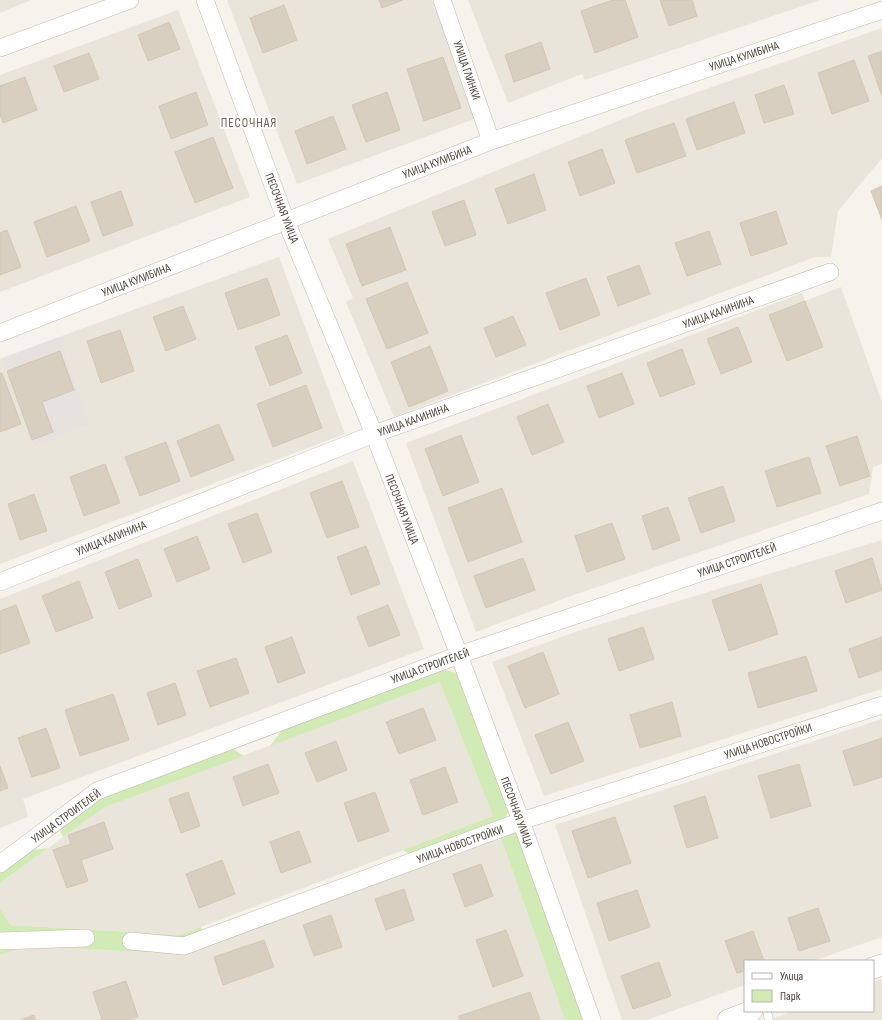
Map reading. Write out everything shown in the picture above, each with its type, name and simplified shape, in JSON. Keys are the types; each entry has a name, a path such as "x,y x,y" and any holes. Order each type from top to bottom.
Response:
{"street":[{"path":"0,48 130,0"},
{"name":"ПЕСОЧНАЯ УЛИЦА","path":"205,0 286,221 374,434 521,821 592,1020"},
{"name":"УЛИЦА ГЛИНКИ","path":"442,0 491,141"},
{"name":"УЛИЦА КУЛИБИНА","path":"0,333 491,141 882,10"},
{"name":"УЛИЦА КАЛИНИНА","path":"0,582 374,434 830,272"},
{"name":"УЛИЦА СТРОИТЕЛЕЙ","path":"0,864 97,791 458,655 882,511"},
{"name":"УЛИЦА НОВОСТРОЙКИ","path":"131,941 184,946 521,821 882,705"},
{"path":"0,941 86,938"},
{"path":"728,1020 749,1012"}],"shaded area":[{"path":"0,0 31,0 0,13"},
{"path":"227,0 432,0 477,118 297,184"},
{"path":"468,0 820,0 585,80 582,74 508,103"},
{"path":"178,10 250,197 0,292 0,75"},
{"path":"882,28 882,158 838,211 831,257 815,257 394,417 346,302 353,298 328,239 640,112"},
{"path":"279,257 345,434 0,564 0,359 2,358 34,445 90,424 59,337"},
{"path":"841,287 882,402 882,464 873,467 869,494 571,596 476,632 406,443 802,293 805,301"},
{"path":"59,337 90,424 34,446 2,358"},
{"path":"353,461 424,649 23,799 28,817 0,828 0,599"},
{"path":"882,540 882,689 544,796 492,662 578,631"},
{"path":"440,682 493,816 180,935 10,925 0,908 0,883 105,807"},
{"path":"882,719 882,937 816,960 744,960 744,985 647,1020 622,1020 555,825"},
{"path":"501,838 565,1020 0,1020 0,955 28,946 184,954"},
{"path":"882,979 882,1020 768,1020 790,1012 874,1012 874,982"}],"green space":[{"path":"445,670 457,673 509,811 504,820 410,854 403,850 493,816 440,682 270,746 286,725 435,671"},
{"path":"233,749 244,756 105,807 63,837 59,828 101,796"},
{"path":"508,831 517,832 584,1020 565,1020 501,838 408,872 411,866"},
{"path":"48,848 0,883 0,871 28,851"},
{"path":"0,908 10,925 180,935 201,927 207,945 184,954 28,946 0,955"}],"building":[{"path":"379,0 403,0 382,8"},
{"path":"613,0 625,0 638,37 595,53 581,11"},
{"path":"660,0 692,0 697,16 669,26"},
{"path":"284,5 297,40 263,53 250,18"},
{"path":"169,22 180,49 148,61 138,35"},
{"path":"541,42 550,69 514,82 505,55"},
{"path":"882,51 882,96 868,56"},
{"path":"89,53 99,79 64,92 54,66"},
{"path":"443,57 461,108 424,121 407,69"},
{"path":"854,60 869,101 832,114 818,73"},
{"path":"25,77 37,110 3,123 0,115 0,86"},
{"path":"784,85 794,114 764,123 755,95"},
{"path":"196,92 208,125 171,139 159,106"},
{"path":"387,92 400,130 366,142 352,105"},
{"path":"734,102 745,133 697,150 686,119"},
{"path":"333,116 346,149 307,164 295,131"},
{"path":"674,123 686,156 637,173 625,140"},
{"path":"213,137 233,188 195,203 175,152"},
{"path":"602,149 615,183 580,196 568,162"},
{"path":"534,174 546,210 508,224 495,189"},
{"path":"882,186 882,220 871,191"},
{"path":"121,191 133,225 103,236 91,202"},
{"path":"464,200 476,235 445,246 432,212"},
{"path":"76,206 90,241 47,257 34,222"},
{"path":"776,211 787,244 751,256 740,223"},
{"path":"390,227 406,270 362,286 346,244"},
{"path":"7,230 21,267 0,275 0,233"},
{"path":"709,231 721,264 687,276 675,243"},
{"path":"639,265 650,294 618,306 607,277"},
{"path":"267,278 280,315 238,330 225,293"},
{"path":"586,278 600,315 560,330 546,293"},
{"path":"407,282 428,333 387,349 366,299"},
{"path":"805,301 823,347 787,361 769,315"},
{"path":"183,306 196,339 166,351 153,317"},
{"path":"513,316 526,345 496,357 484,328"},
{"path":"738,327 752,362 721,374 707,339"},
{"path":"120,330 134,371 101,383 87,341"},
{"path":"287,335 302,373 270,386 255,347"},
{"path":"430,346 448,391 409,407 391,362"},
{"path":"682,349 695,384 660,397 647,363"},
{"path":"60,351 74,390 42,402 53,432 32,440 7,371"},
{"path":"0,373 2,373 21,424 0,432"},
{"path":"622,373 634,404 599,418 587,386"},
{"path":"306,385 322,428 273,447 257,404"},
{"path":"548,404 564,442 532,455 517,417"},
{"path":"219,424 234,460 191,477 177,441"},
{"path":"461,435 479,482 443,496 425,449"},
{"path":"857,436 870,476 840,486 826,446"},
{"path":"166,442 180,481 140,496 125,457"},
{"path":"809,457 821,493 777,507 765,471"},
{"path":"105,464 120,503 84,516 70,477"},
{"path":"342,481 359,527 327,538 310,493"},
{"path":"723,486 735,521 701,533 688,498"},
{"path":"502,488 522,542 468,562 448,508"},
{"path":"34,494 47,531 20,540 8,504"},
{"path":"668,507 680,540 653,550 642,516"},
{"path":"257,513 272,552 243,563 228,524"},
{"path":"612,523 625,559 587,572 575,536"},
{"path":"197,536 210,569 177,582 164,549"},
{"path":"366,546 380,584 351,595 337,557"},
{"path":"523,558 535,590 486,608 474,576"},
{"path":"872,558 882,590 846,603 835,571"},
{"path":"138,559 152,596 119,609 105,572"},
{"path":"79,581 93,618 56,632 42,596"},
{"path":"761,584 778,634 729,651 712,600"},
{"path":"16,605 30,643 0,654 0,611"},
{"path":"388,605 400,635 369,647 357,617"},
{"path":"643,627 654,659 619,671 608,639"},
{"path":"292,637 305,673 278,683 265,647"},
{"path":"882,637 882,670 859,678 849,649"},
{"path":"543,652 559,694 525,708 508,666"},
{"path":"806,656 817,691 758,708 748,673"},
{"path":"236,658 249,693 210,707 197,671"},
{"path":"175,683 186,715 158,725 147,693"},
{"path":"113,694 129,740 80,756 65,710"},
{"path":"672,702 681,736 640,748 630,715"},
{"path":"423,708 436,740 399,754 386,722"},
{"path":"568,722 584,761 551,774 535,735"},
{"path":"46,728 60,768 32,777 18,738"},
{"path":"882,738 882,777 854,786 843,751"},
{"path":"336,741 347,770 317,782 305,753"},
{"path":"268,764 279,793 243,806 233,777"},
{"path":"799,764 811,806 771,818 758,776"},
{"path":"0,766 8,788 0,791"},
{"path":"445,767 458,802 423,815 410,780"},
{"path":"188,792 200,826 181,833 169,799"},
{"path":"375,792 389,831 358,842 344,803"},
{"path":"705,796 718,838 687,848 674,806"},
{"path":"615,817 631,863 588,878 572,831"},
{"path":"104,822 113,849 81,860 88,881 67,888 53,850 71,844 68,835"},
{"path":"299,831 311,862 281,873 270,842"},
{"path":"222,860 235,894 199,908 186,874"},
{"path":"481,864 493,896 465,907 453,874"},
{"path":"404,889 414,920 386,930 375,899"},
{"path":"637,890 650,927 609,941 597,903"},
{"path":"818,908 830,941 799,951 788,918"},
{"path":"331,915 342,947 314,956 303,925"},
{"path":"506,930 523,976 493,987 476,940"},
{"path":"753,931 764,960 744,960 744,971 737,973 725,941"},
{"path":"264,940 274,967 223,985 214,957"},
{"path":"659,962 671,996 633,1009 621,976"},
{"path":"126,981 138,1017 128,1020 102,1020 93,992"},
{"path":"530,992 540,1020 460,1020 459,1016"},
{"path":"34,1015 36,1020 21,1020"}],"district":[{"name":"ПЕСОЧНАЯ","path":"249,122"}]}
